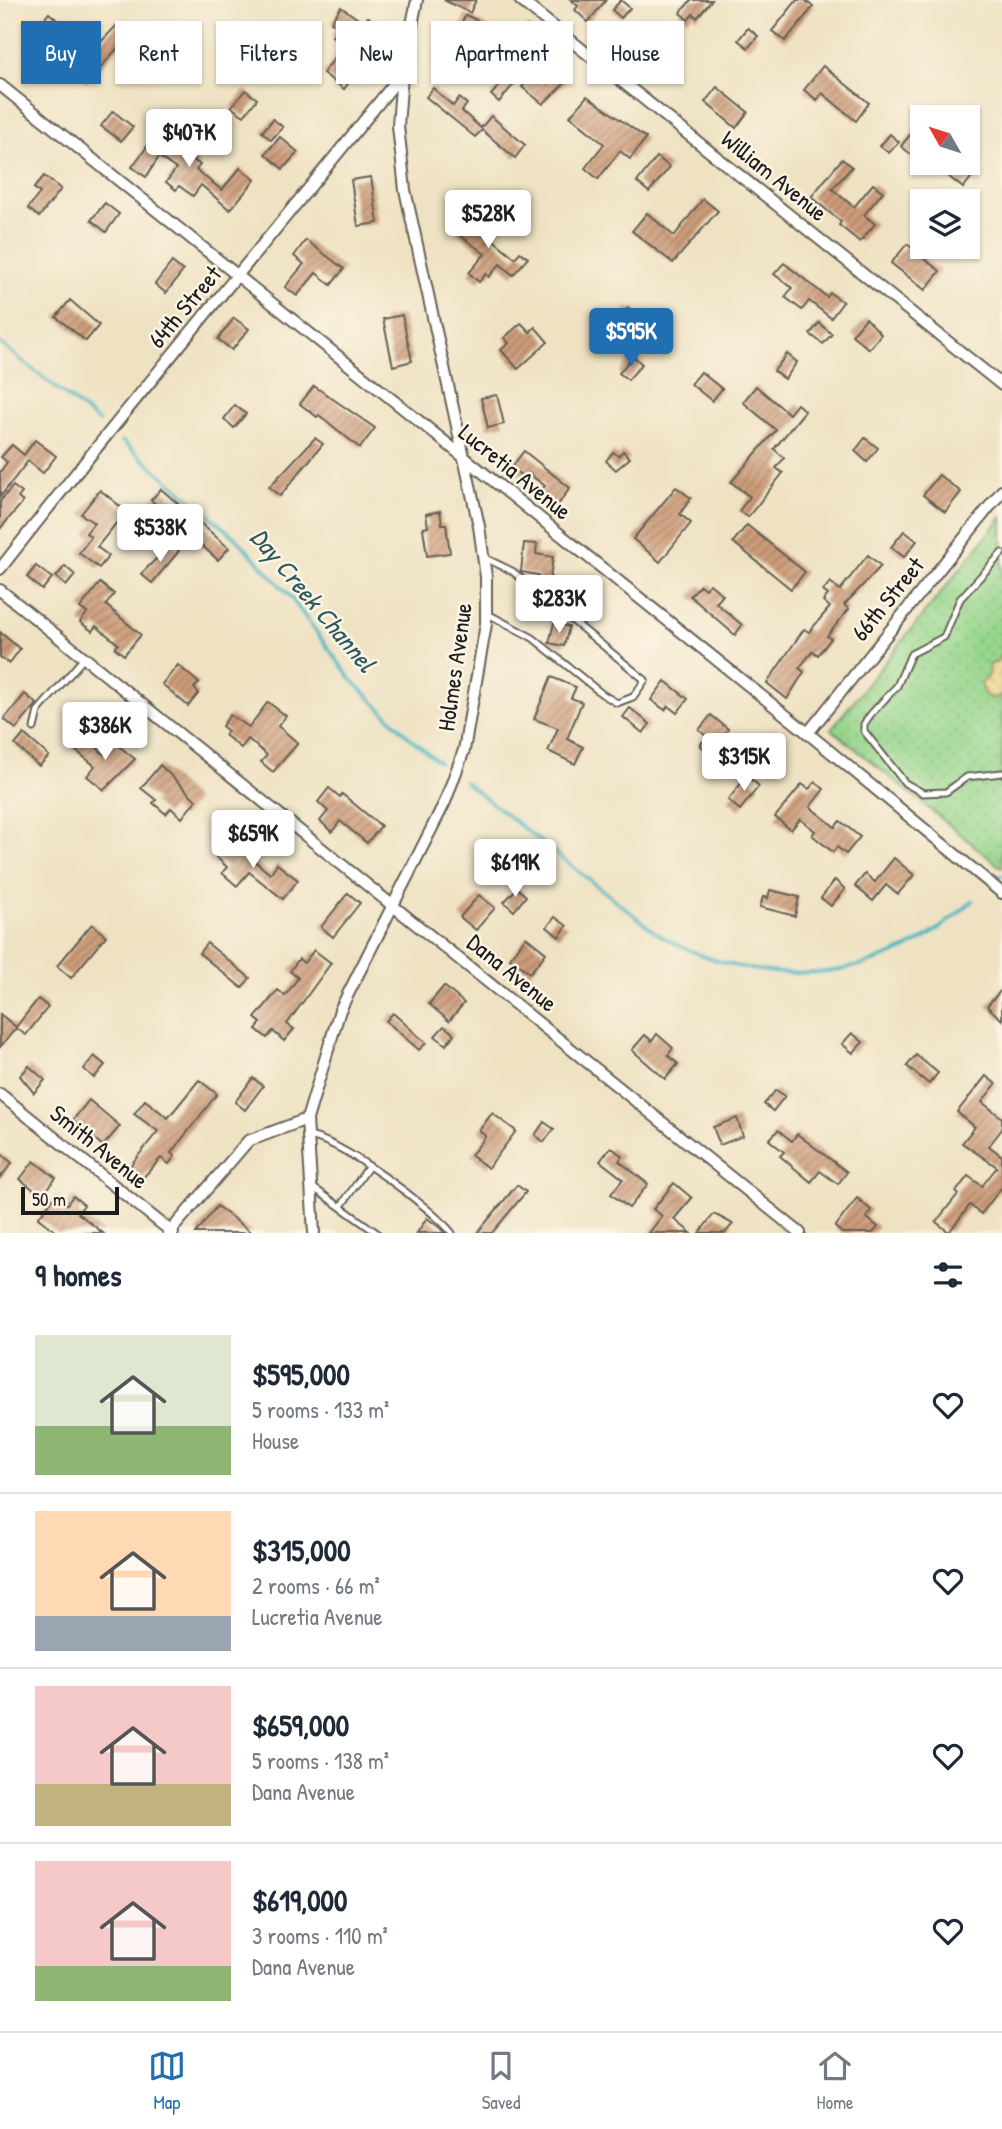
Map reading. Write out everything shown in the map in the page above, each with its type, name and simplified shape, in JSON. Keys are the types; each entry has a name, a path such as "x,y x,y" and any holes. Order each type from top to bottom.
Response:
{"street":[{"name":"Holmes Avenue","path":"413,21 417,0"},
{"name":"William Avenue","path":"520,0 1002,385"},
{"name":"64th Street","path":"0,569 121,414 238,277 394,84"},
{"name":"Holmes Avenue","path":"314,1233 307,1119 340,1010 445,802 464,750 486,613 484,557 405,190 398,126 401,84"},
{"name":"Lucretia Avenue","path":"0,85 808,733 1002,893"},
{"name":"66th Street","path":"808,733 1002,491"},
{"name":"Dana Avenue","path":"0,590 800,1233"},
{"name":"Smith Avenue","path":"0,1094 171,1232"},
{"path":"171,1232 248,1141 307,1119"}],"lane":[{"path":"1002,553 960,599 944,637 911,654 897,686 870,714 864,731 905,783 923,793 946,792 967,777 1002,774"},
{"path":"484,557 512,571 645,680 633,696 617,703 533,638 486,613"},
{"path":"34,728 38,711 85,658"},
{"path":"308,1136 323,1138 369,1166 452,1233"},
{"path":"341,1206 369,1166"},
{"path":"311,1186 377,1233"}],"green space":[{"path":"1002,517 1002,868 831,729"}],"sand":[{"path":"1002,652 1002,694 992,698 983,692 981,683 988,678 989,665 997,662"}],"building":[{"path":"444,0 476,0 470,13"},
{"path":"571,0 606,0 589,21 575,10 578,6"},
{"path":"621,0 630,8 621,18 612,10"},
{"path":"691,0 712,0 697,18 693,14 688,20 680,13"},
{"path":"797,0 805,0 813,7 785,41 772,31"},
{"path":"341,7 361,21 336,21 336,26 331,22"},
{"path":"49,13 58,21 42,21"},
{"path":"466,15 478,21 462,21"},
{"path":"115,27 115,51 101,67 101,42"},
{"path":"748,28 758,36 748,48 738,40"},
{"path":"336,56 336,83 323,73"},
{"path":"823,66 869,103 856,121 822,93 817,100 804,90"},
{"path":"501,84 514,84 499,102 491,95"},
{"path":"525,84 564,84 543,104 522,87"},
{"path":"717,87 748,112 736,128 705,102"},
{"path":"433,88 453,106 459,98 467,104 462,111 481,128 491,116 525,145 515,158 482,130 475,137 426,97"},
{"path":"245,90 257,99 244,116 231,107"},
{"path":"587,96 646,138 630,159 620,151 598,179 585,168 604,144 570,116"},
{"path":"113,111 133,127 121,141 101,126"},
{"path":"273,119 283,127 271,140 262,132"},
{"path":"162,126 170,131 173,127 186,136 178,148 200,165 196,170 222,190 240,168 255,180 230,210 201,185 193,196 179,186 176,190 166,182 176,169 159,157 146,177 132,167"},
{"path":"890,134 899,142 889,153 880,146"},
{"path":"910,135 910,154 901,146"},
{"path":"280,137 298,152 283,169 265,154"},
{"path":"657,157 670,167 649,192 637,182"},
{"path":"842,159 852,167 832,189 854,207 873,184 883,192 864,215 875,224 860,242 811,197"},
{"path":"947,175 973,175 963,188"},
{"path":"44,176 61,189 39,217 28,208 40,193 34,188"},
{"path":"371,177 378,223 358,226 351,180"},
{"path":"703,199 718,211 673,263 632,231 647,213 674,236"},
{"path":"105,203 119,214 106,232 91,220"},
{"path":"463,214 493,233 490,237 515,258 520,252 528,258 513,275 500,264 489,277 486,274 479,282 469,273 485,254 458,234 462,229 455,224"},
{"path":"306,240 344,269 331,285 316,273 297,296 285,287 304,264 294,256"},
{"path":"907,244 910,246 910,259 924,259 940,271 925,290 891,263"},
{"path":"172,262 183,271 166,293 155,284"},
{"path":"784,263 827,297 830,293 843,302 831,318 809,301 802,310 785,297 792,288 774,274"},
{"path":"70,300 99,325 86,341 56,317"},
{"path":"628,307 636,314 632,319 658,339 649,350 616,323"},
{"path":"402,315 412,361 393,366 383,319"},
{"path":"234,318 249,329 232,350 218,339"},
{"path":"866,318 881,334 869,349 852,335"},
{"path":"521,323 530,332 535,327 548,342 518,369 501,350 509,343 504,338"},
{"path":"819,323 832,334 823,344 810,334"},
{"path":"787,354 797,362 785,379 774,371"},
{"path":"633,356 642,364 628,380 619,373"},
{"path":"701,372 722,389 712,401 691,384"},
{"path":"314,386 375,428 360,448 319,415 317,417 300,404"},
{"path":"756,386 789,414 797,404 805,411 774,449 784,458 776,468 783,473 748,517 739,511 750,497 731,482 776,430 743,402"},
{"path":"497,395 504,424 488,428 481,398"},
{"path":"235,405 246,414 234,428 224,419"},
{"path":"315,438 323,444 280,496 269,487"},
{"path":"865,438 878,448 867,462 855,451"},
{"path":"35,440 56,456 43,473 28,461 0,497 0,472 7,462 1,457 12,445 24,455"},
{"path":"524,451 570,488 557,506 539,493 545,486 528,473 525,478 511,468"},
{"path":"623,451 630,458 616,470 606,461 613,452 618,456"},
{"path":"939,475 961,492 945,512 923,495"},
{"path":"13,486 22,493 18,498 23,502 0,529 0,501"},
{"path":"676,487 691,498 680,514 691,523 660,562 633,539"},
{"path":"161,489 229,548 218,560 151,500"},
{"path":"100,490 126,511 97,547 109,556 99,568 79,553 91,537 86,533 94,523 81,514"},
{"path":"440,511 442,524 446,524 450,553 427,556 423,528 428,527 426,514"},
{"path":"747,525 805,572 791,589 733,542"},
{"path":"904,531 917,541 904,557 891,547"},
{"path":"524,543 537,544 536,554 553,557 549,585 537,584 538,575 521,572"},
{"path":"171,544 179,551 152,583 141,574"},
{"path":"868,555 881,566 844,605 849,609 827,636 831,639 818,655 813,651 799,668 804,672 787,699 767,683 804,629 809,632 830,607 823,601 828,595 823,591 830,582 840,590"},
{"path":"36,566 52,578 42,590 27,577"},
{"path":"65,566 75,575 66,586 56,577"},
{"path":"100,583 114,594 106,605 141,635 124,655 115,648 118,644 96,626 92,631 80,622 87,613 80,608"},
{"path":"710,584 723,595 716,603 742,625 735,635 690,596 700,585 705,589"},
{"path":"554,623 569,627 564,646 549,643"},
{"path":"0,632 20,649 9,664 0,657"},
{"path":"178,665 199,683 194,688 199,693 188,706 162,684"},
{"path":"551,677 576,687 571,698 582,702 567,739 583,747 575,764 548,751 558,728 534,719"},
{"path":"665,681 688,699 677,713 668,706 665,710 651,700"},
{"path":"25,694 37,704 16,729 4,719"},
{"path":"268,702 286,716 278,726 298,743 273,772 261,762 267,755 248,739 241,748 225,735 228,731 222,726 230,715 249,727"},
{"path":"630,708 650,724 643,733 623,717"},
{"path":"711,715 728,729 720,739 740,755 728,770 700,745 707,737 699,730"},
{"path":"24,734 49,756 39,766 15,745"},
{"path":"84,737 105,755 115,743 135,759 104,790 87,776 95,766 74,749"},
{"path":"160,765 196,800 182,818 171,808 166,814 153,803 156,800 141,788"},
{"path":"747,776 759,786 740,810 728,800"},
{"path":"815,782 824,789 810,807 835,827 840,821 860,837 846,854 837,847 833,852 812,835 815,831 800,819 791,830 775,817 802,784 809,789"},
{"path":"329,788 340,797 342,794 381,826 367,843 340,821 332,832 320,821 328,811 318,802"},
{"path":"227,838 270,874 277,864 298,880 283,899 249,872 237,886 222,873 227,867 213,854"},
{"path":"894,858 914,875 898,894 886,885 873,901 855,886 865,874 875,882"},
{"path":"835,880 845,889 831,906 821,898"},
{"path":"517,888 526,896 514,911 504,902"},
{"path":"770,890 799,897 795,916 760,907 763,897 768,898"},
{"path":"348,893 360,903 333,937 321,927"},
{"path":"479,895 495,908 476,930 460,917"},
{"path":"555,917 567,926 559,937 547,927"},
{"path":"92,924 106,936 71,978 57,966"},
{"path":"526,937 546,953 530,973 510,958"},
{"path":"207,943 250,978 242,988 199,953"},
{"path":"314,950 331,963 287,1024 294,1029 284,1041 273,1031 267,1038 256,1029 261,1023 255,1018 278,990 285,996 298,978 290,971 299,959 304,963"},
{"path":"444,986 464,1003 449,1021 429,1004"},
{"path":"1002,989 1002,1020 987,1006"},
{"path":"38,999 48,1007 26,1035 16,1028 0,1047 0,1014 16,1027"},
{"path":"393,1013 426,1043 419,1050 386,1021"},
{"path":"444,1026 454,1034 446,1045 435,1036"},
{"path":"852,1033 863,1042 853,1053 842,1044"},
{"path":"657,1034 673,1048 668,1055 678,1064 665,1079 632,1050 645,1035 652,1041"},
{"path":"916,1055 938,1073 929,1084 907,1066"},
{"path":"94,1056 105,1065 94,1078 84,1069"},
{"path":"29,1066 45,1080 34,1093 20,1076"},
{"path":"986,1076 996,1084 982,1102 1002,1118 1002,1129 989,1146 1002,1156 1002,1187 981,1214 970,1205 949,1232 936,1222 958,1194 956,1192 968,1176 982,1186 997,1167 962,1143 975,1127 957,1112"},
{"path":"253,1078 263,1086 245,1110 235,1102"},
{"path":"199,1080 217,1094 171,1153 175,1156 169,1164 161,1158 139,1182 126,1171 158,1131 134,1114 145,1100 168,1118"},
{"path":"776,1090 785,1096 773,1111 764,1104"},
{"path":"89,1100 120,1126 103,1146 73,1120"},
{"path":"492,1113 516,1131 488,1168 471,1155 486,1136 479,1131"},
{"path":"737,1118 743,1136 720,1145 713,1127"},
{"path":"544,1122 554,1129 544,1142 535,1135"},
{"path":"778,1130 792,1141 797,1134 847,1172 838,1184 820,1171 811,1182 780,1156 784,1152 769,1140"},
{"path":"611,1147 622,1156 619,1161 648,1184 629,1208 611,1194 623,1179 600,1161"},
{"path":"0,1153 12,1163 0,1178"},
{"path":"34,1161 56,1178 42,1196 20,1179"},
{"path":"674,1183 692,1198 674,1219 691,1233 649,1233 662,1216 653,1209"},
{"path":"517,1185 526,1192 492,1233 477,1233"},
{"path":"56,1195 67,1204 73,1196 84,1205 78,1213 103,1233 58,1233 38,1218"},
{"path":"857,1198 871,1210 866,1217 878,1227 873,1233 842,1233 835,1227"},
{"path":"217,1206 252,1233 196,1233"},
{"path":"714,1214 733,1224 725,1233 699,1233"},
{"path":"427,1218 440,1228 445,1233 417,1233"}],"waterway":[{"name":"Day Creek Channel","path":"0,343 99,422"},
{"name":"Day Creek Channel","path":"122,441 236,538 289,595 351,679 410,738 439,762"},
{"name":"Day Creek Channel","path":"465,782 658,934 689,950 755,970 823,972 856,966 890,955 922,940 973,901"},
{"name":"Day Creek Channel","path":"999,878 1002,875"}]}
